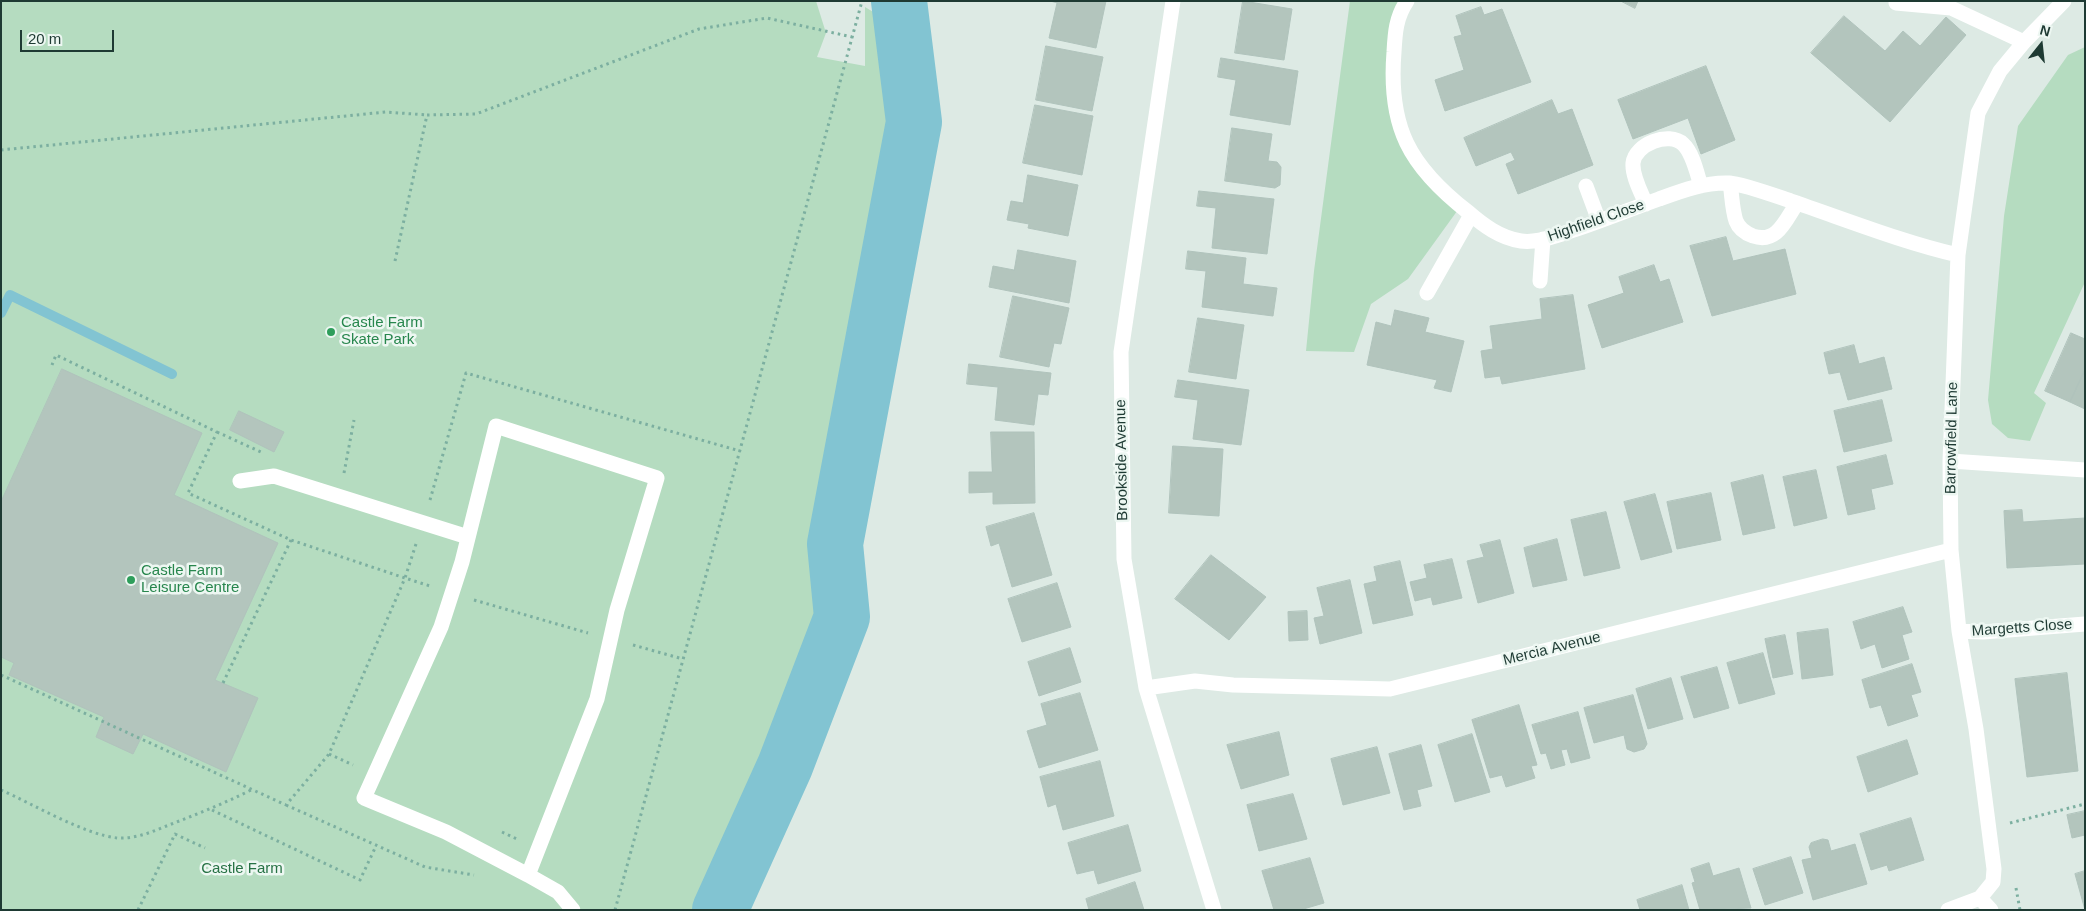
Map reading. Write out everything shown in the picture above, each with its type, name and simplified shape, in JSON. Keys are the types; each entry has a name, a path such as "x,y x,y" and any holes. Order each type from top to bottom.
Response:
{"street":[{"name":"Brookside Avenue","path":"1173,1 1121,352 1124,558 1146,688 1214,910"},
{"name":"Highfield Close","path":"1407,1 1400,11 1395,29 1392,74 1393,98 1404,139 1430,179 1450,200 1506,238 1522,241 1543,239 1693,187 1730,183 1797,203 1927,248 1958,256"},
{"name":"Barrowfield Lane","path":"1980,898 1993,882 1994,869 1976,729 1959,631 1951,550 1950,461 1958,256 1978,113 2000,71 2024,42 2064,1"},
{"path":"1896,3 1951,8 2024,42"},
{"path":"1646,204 1634,172 1633,162 1642,149 1660,139 1674,139 1684,144 1690,154 1701,186"},
{"path":"1730,183 1736,222 1742,231 1752,236 1764,239 1771,237 1780,228 1797,203"},
{"path":"1586,186 1599,221"},
{"path":"1426,293 1471,215"},
{"path":"1540,280 1543,239"},
{"path":"528,874 597,699 617,610 657,478 496,426 468,537 452,593 435,641 364,798 446,832 528,874 558,892 573,910"},
{"path":"1950,461 2085,470"},
{"path":"240,481 274,476 468,537"},
{"name":"Mercia Avenue","path":"1146,688 1195,681 1233,686 1390,689 1951,550"},
{"name":"Margetts Close","path":"1959,631 1983,632 2085,624"},
{"path":"1948,910 1980,898 1991,910"}],"path":[{"path":"615,910 862,1"},
{"path":"1,150 386,112 427,115 476,114 699,29 767,18 852,36"},
{"path":"395,261 427,115"},
{"path":"286,805 329,754 405,578 424,522 466,373 740,451"},
{"path":"343,476 354,420"},
{"path":"223,683 291,540"},
{"path":"405,578 682,659"},
{"path":"1,675 425,867"},
{"path":"1,790 99,834 119,838 133,837 156,831 211,810 252,789"},
{"path":"2008,832 2007,823 2085,804"},
{"path":"211,810 360,880 376,846"},
{"path":"138,910 175,834 205,848"},
{"path":"2015,883 2020,910"}],"green space":[{"name":"Castle Farm","path":"1,1 816,1 826,33 817,57 865,66 865,7 898,27 914,122 835,544 844,618 785,766 720,910 1,910"},
{"path":"1350,1 1407,1 1395,29 1404,139 1460,207 1408,279 1371,304 1354,352 1306,351 1314,271"},
{"path":"2085,47 2085,282 2034,393 2046,403 2030,441 2008,438 1992,424 1988,400 2004,216 2018,126 2068,55"}],"building":[{"path":"1050,1 1106,1 1096,48 1049,38 1057,3"},
{"path":"1243,1 1292,9 1284,60 1235,53"},
{"path":"1621,1 1638,1 1635,8"},
{"path":"1481,7 1484,15 1502,9 1531,82 1445,111 1435,80 1464,70 1454,37 1462,35 1456,16"},
{"path":"1844,16 1885,51 1903,31 1920,46 1946,17 1966,35 1890,122 1811,53"},
{"path":"1046,46 1103,57 1092,111 1036,100"},
{"path":"1221,58 1298,71 1290,125 1230,115 1236,80 1218,77"},
{"path":"1706,66 1735,140 1701,154 1688,118 1633,139 1618,100"},
{"path":"1552,100 1558,114 1572,109 1593,165 1518,194 1506,164 1515,160 1511,152 1476,166 1464,138"},
{"path":"1035,105 1093,116 1082,175 1023,163"},
{"path":"1232,128 1272,134 1268,161 1277,162 1281,167 1280,185 1275,188 1225,181"},
{"path":"1028,175 1078,185 1068,236 1028,228 1029,224 1007,220 1011,201 1023,203"},
{"path":"1199,191 1274,199 1267,254 1212,248 1216,208 1197,206"},
{"path":"1726,237 1733,261 1785,249 1796,294 1712,316 1690,246"},
{"path":"1018,250 1076,261 1069,303 989,287 993,266 1014,270"},
{"path":"1188,251 1246,258 1243,284 1277,288 1273,316 1202,307 1206,271 1186,269"},
{"path":"1654,265 1660,282 1669,279 1683,322 1602,348 1588,305 1624,293 1619,277"},
{"path":"1573,295 1585,369 1502,384 1500,376 1485,378 1481,351 1493,349 1490,326 1542,319 1540,299"},
{"path":"1013,296 1069,308 1061,344 1054,343 1049,367 1000,357"},
{"path":"1395,310 1429,318 1425,332 1464,341 1451,392 1434,388 1437,380 1367,365 1376,322 1391,326"},
{"path":"1198,318 1244,325 1236,379 1189,372"},
{"path":"2071,333 2085,339 2085,370 2070,402 2045,391"},
{"path":"1854,345 1859,364 1884,357 1892,389 1848,400 1840,372 1829,374 1824,353"},
{"path":"969,364 1051,373 1048,395 1038,394 1034,425 995,420 998,387 967,384"},
{"name":"Castle Farm Leisure Centre","path":"62,369 202,433 174,495 278,543 215,680 258,698 226,772 143,734 133,754 96,737 104,717 9,675 14,663 1,657 1,502"},
{"path":"2085,370 2085,409 2070,402"},
{"path":"1178,380 1249,390 1241,445 1193,439 1198,400 1175,397"},
{"path":"1882,400 1892,441 1844,452 1834,411"},
{"path":"239,411 284,432 274,452 230,430"},
{"path":"991,432 1034,432 1035,503 993,504 993,492 969,493 969,472 992,472"},
{"path":"1173,446 1223,449 1219,516 1169,513"},
{"path":"1886,455 1893,484 1871,489 1875,509 1848,515 1837,467"},
{"path":"1816,470 1827,518 1794,526 1783,477"},
{"path":"1763,475 1775,528 1743,535 1731,483"},
{"path":"1711,493 1721,540 1677,549 1667,502"},
{"path":"1655,494 1672,552 1641,560 1624,502"},
{"path":"2022,510 2023,522 2085,518 2085,564 2007,568 2004,511"},
{"path":"1606,512 1620,568 1584,576 1571,520"},
{"path":"1034,513 1052,575 1012,587 999,543 991,546 986,527"},
{"path":"1557,539 1567,580 1533,587 1524,548"},
{"path":"1500,540 1514,593 1478,603 1467,561 1484,557 1480,545"},
{"path":"1211,555 1266,597 1229,640 1175,599"},
{"path":"1452,559 1462,598 1433,605 1431,597 1415,601 1410,582 1427,578 1424,565"},
{"path":"1400,561 1413,615 1373,624 1364,584 1377,581 1374,567"},
{"path":"1350,580 1362,633 1320,644 1314,618 1324,616 1317,588"},
{"path":"1057,583 1071,627 1022,642 1008,599"},
{"path":"1903,607 1912,632 1902,635 1909,659 1882,668 1875,644 1861,649 1853,622"},
{"path":"1307,611 1308,640 1289,641 1288,612"},
{"path":"1828,629 1833,675 1802,679 1797,633"},
{"path":"1785,635 1793,674 1773,678 1765,639"},
{"path":"1070,648 1081,682 1039,696 1028,662"},
{"path":"1763,653 1775,694 1739,704 1727,663"},
{"path":"1912,664 1921,692 1911,695 1918,716 1888,726 1881,705 1870,708 1862,680"},
{"path":"1717,667 1729,708 1694,718 1681,677"},
{"path":"2067,673 2078,771 2027,777 2015,679"},
{"path":"1671,678 1683,719 1648,729 1636,689"},
{"path":"1080,693 1098,750 1039,768 1027,731 1047,725 1041,704"},
{"path":"1633,695 1647,744 1644,749 1634,752 1627,749 1624,735 1594,743 1584,708"},
{"path":"1519,705 1537,765 1531,766 1535,778 1506,787 1502,775 1490,778 1472,720"},
{"path":"1578,712 1590,758 1571,763 1567,749 1561,750 1565,765 1551,769 1546,753 1541,754 1532,725"},
{"path":"1279,732 1289,775 1241,789 1227,745"},
{"path":"1472,734 1490,792 1455,802 1438,745"},
{"path":"1907,740 1918,774 1868,792 1857,757"},
{"path":"1421,745 1432,786 1417,790 1421,806 1404,810 1389,754"},
{"path":"1377,747 1390,793 1343,805 1331,759"},
{"path":"1100,761 1114,816 1063,830 1056,804 1048,807 1040,777"},
{"path":"1293,794 1307,839 1259,851 1247,805"},
{"path":"2085,811 2085,835 2072,838 2067,815"},
{"path":"1911,818 1924,860 1889,871 1887,865 1871,870 1860,834"},
{"path":"1128,825 1141,871 1098,884 1094,870 1077,874 1068,843"},
{"path":"1823,839 1828,840 1831,851 1855,844 1867,884 1813,900 1802,860 1812,858 1809,847 1811,843"},
{"path":"1791,857 1803,893 1765,905 1753,869"},
{"path":"1310,858 1324,903 1300,910 1274,910 1262,871"},
{"path":"1709,863 1713,876 1739,868 1751,908 1700,910 1692,883 1695,882 1691,869"},
{"path":"2085,871 2085,910 2075,874"},
{"path":"1135,882 1144,910 1089,910 1086,899"},
{"path":"1682,885 1689,910 1640,910 1637,900"}],"waterway":[{"path":"720,910 785,766 842,617 835,544 914,122 899,1"},
{"path":"1,313 10,295 172,374"}],"place":[{"name":"Castle Farm Skate Park","path":"331,332"},
{"name":"Castle Farm Leisure Centre","path":"131,580"}]}
